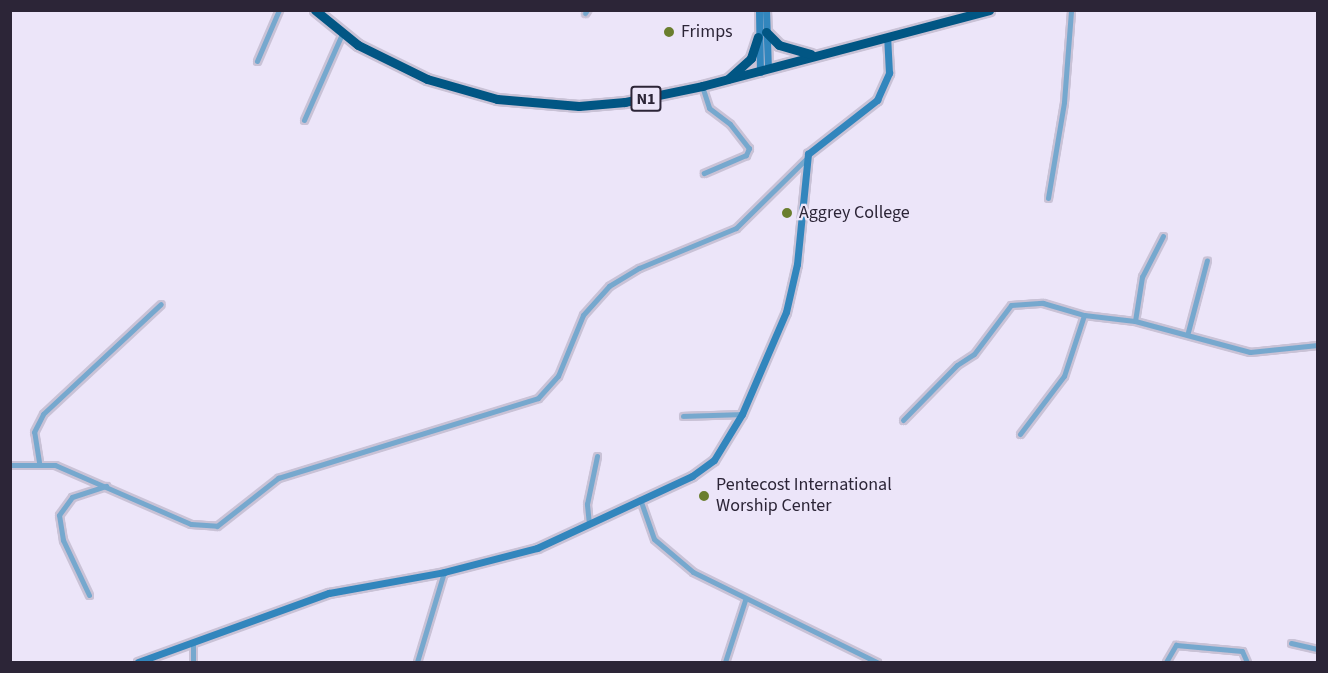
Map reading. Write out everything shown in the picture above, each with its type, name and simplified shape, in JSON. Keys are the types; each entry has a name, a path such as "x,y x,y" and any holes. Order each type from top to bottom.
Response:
{"highway":[{"name":"N1","path":"315,10 342,34 427,79 527,104 625,102 702,86 989,10"},
{"path":"728,79 751,58 762,34 790,51 816,55"}],"street":[{"path":"257,61 279,10"},
{"path":"759,10 764,70"},
{"path":"762,34 766,10"},
{"path":"1048,198 1064,102 1071,10"},
{"path":"304,120 342,34"},
{"path":"10,465 39,462 108,486 191,524 211,527 278,478 538,398 558,376 583,315 609,286 639,268 735,228 807,158 877,100 889,74 887,37"},
{"path":"702,86 709,108 730,124 748,148 746,155 704,173"},
{"path":"138,663 329,593 444,572 523,553 692,476 714,460 742,414 791,291 807,158"},
{"path":"1135,321 1142,277 1163,237"},
{"path":"1188,332 1207,260"},
{"path":"903,420 957,365 974,354 1008,306 1043,303 1084,315 1135,321 1188,332 1250,352 1317,345"},
{"path":"39,462 34,432 44,414 161,304"},
{"path":"1020,434 1064,376 1084,315"},
{"path":"683,416 742,414"},
{"path":"589,524 587,504 597,456"},
{"path":"89,595 63,540 59,514 72,497 108,486"},
{"path":"640,499 646,526 667,552 745,600 877,663"},
{"path":"417,663 444,572"},
{"path":"725,663 745,600"},
{"path":"193,643 193,663"},
{"path":"1292,643 1317,649"},
{"path":"1166,663 1176,645 1242,651 1247,663"}],"place":[{"name":"Frimps","path":"669,32"},
{"name":"Aggrey College","path":"787,213"},
{"name":"Pentecost International Worship Center","path":"704,496"}]}
